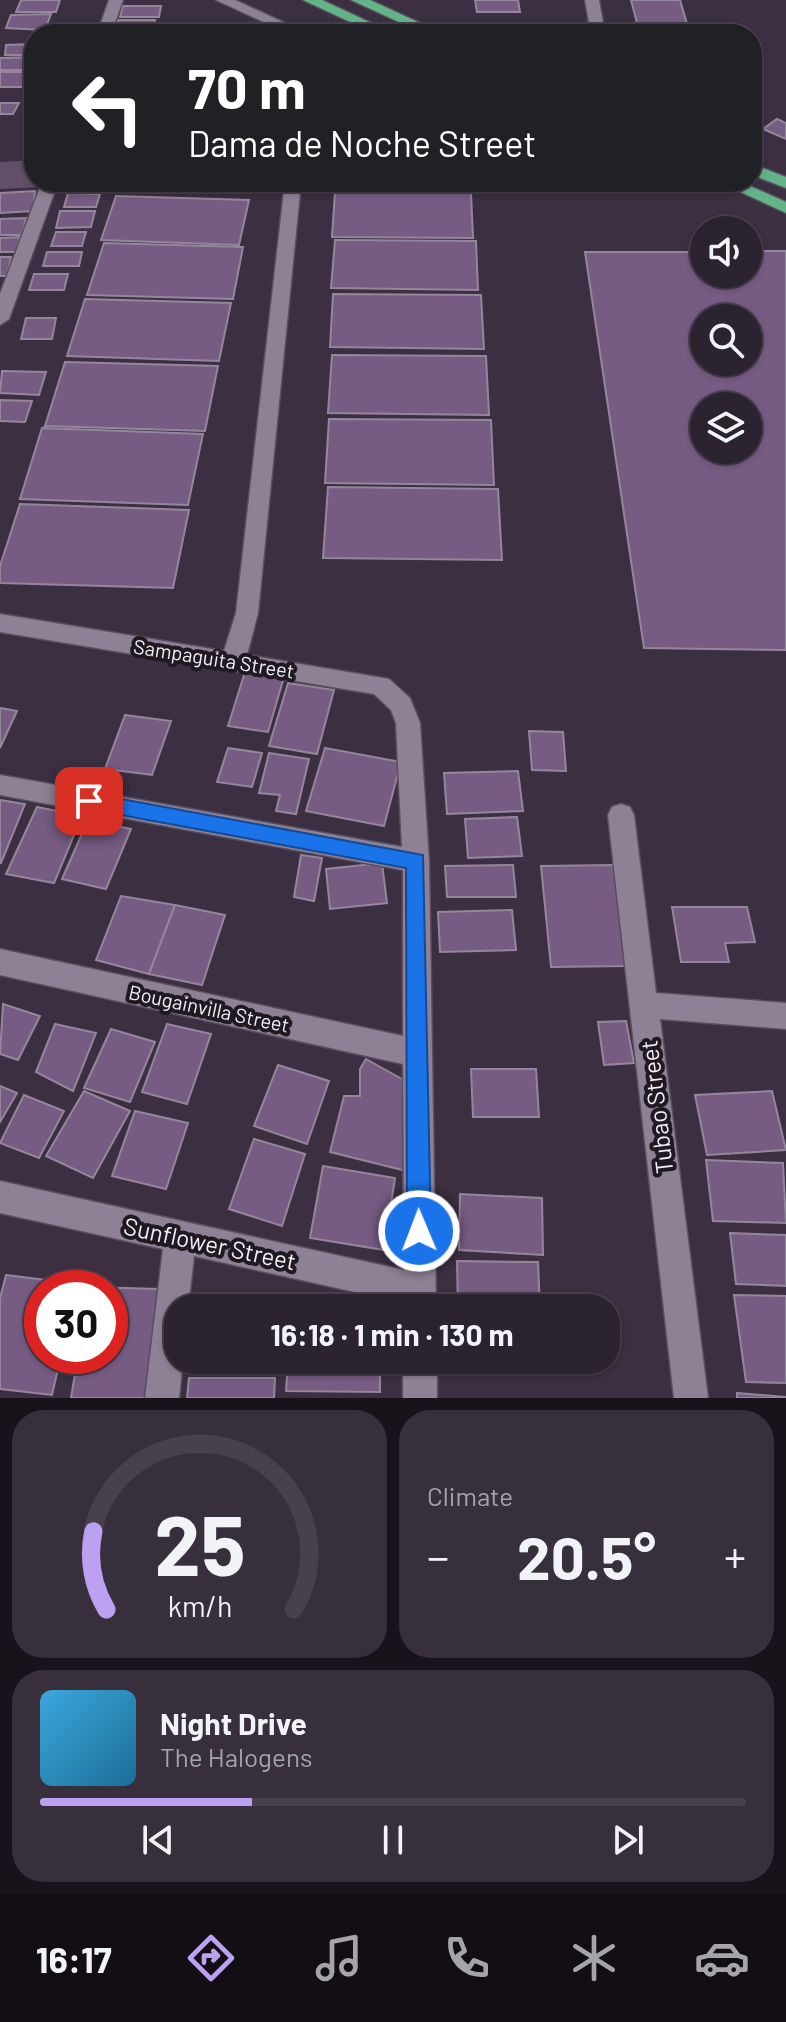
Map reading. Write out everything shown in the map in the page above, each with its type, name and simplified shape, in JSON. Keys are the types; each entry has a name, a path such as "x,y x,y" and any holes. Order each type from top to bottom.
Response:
{"highway":[{"path":"310,0 365,24"},
{"path":"358,0 410,24"},
{"path":"762,173 786,183"},
{"path":"750,192 786,208"}],"street":[{"path":"108,24 116,0"},
{"path":"223,0 279,24"},
{"path":"592,0 596,24"},
{"path":"0,319 46,192"},
{"path":"233,661 247,613 292,192"},
{"name":"Sampaguita Street","path":"0,623 381,686 401,705 408,723 416,861"},
{"path":"0,785 416,861 420,1294"},
{"name":"Tubao Street","path":"621,815 691,1398"},
{"name":"Bougainvilla Street","path":"0,962 417,1053"},
{"path":"644,1005 786,1016"},
{"name":"Sunflower Street","path":"0,1197 180,1237 401,1294"},
{"path":"162,1398 180,1237"},
{"path":"420,1374 420,1398"}],"shaded area":[{"path":"24,161 24,188 0,189 0,162"}],"building":[{"path":"21,0 60,0 56,12 16,12"},
{"path":"475,0 518,0 520,12 477,12"},
{"path":"631,0 680,0 687,24 637,23"},
{"path":"123,6 161,6 159,17 120,17"},
{"path":"51,14 47,24 24,24 24,29 6,28 11,15"},
{"path":"118,20 155,20 153,24 117,24"},
{"path":"24,44 24,55 5,55 6,45"},
{"path":"24,57 24,70 0,70 0,58"},
{"path":"0,72 24,72 24,87 0,87"},
{"path":"0,103 19,103 13,114 0,114"},
{"path":"777,119 786,123 786,139 763,129"},
{"path":"35,192 33,211 0,213 0,193"},
{"path":"335,192 471,193 473,238 332,237"},
{"path":"68,193 100,194 96,207 64,207"},
{"path":"116,196 249,200 239,245 101,240"},
{"path":"60,211 95,211 91,227 56,228"},
{"path":"26,218 22,235 0,235 0,219"},
{"path":"56,232 86,232 82,246 51,246"},
{"path":"20,237 16,252 0,252 0,238"},
{"path":"335,240 476,241 478,290 331,288"},
{"path":"104,243 243,247 233,299 87,295"},
{"path":"762,251 786,251 786,650 644,648 585,252 690,252 690,288 762,288"},
{"path":"47,252 82,252 79,266 43,266"},
{"path":"0,257 11,257 7,276 0,276"},
{"path":"34,274 68,274 64,290 29,290"},
{"path":"333,294 481,295 484,349 330,347"},
{"path":"85,299 231,303 219,361 67,356"},
{"path":"26,318 56,318 52,339 21,339"},
{"path":"332,355 486,356 489,415 328,413"},
{"path":"65,362 218,366 205,431 45,426"},
{"path":"2,371 46,372 39,395 0,393"},
{"path":"0,400 32,401 25,422 0,421"},
{"path":"329,419 491,420 494,485 325,483"},
{"path":"42,428 203,434 188,505 20,499"},
{"path":"328,487 498,489 502,560 323,558"},
{"path":"20,504 189,510 173,588 0,583 0,566"},
{"path":"245,672 284,677 268,732 228,726"},
{"path":"288,683 334,690 317,754 269,746"},
{"path":"0,708 17,711 0,748"},
{"path":"125,715 171,721 152,775 105,769"},
{"path":"529,731 563,732 566,771 532,770"},
{"path":"228,748 262,753 252,787 217,782"},
{"path":"325,748 401,762 384,826 306,811"},
{"path":"269,753 309,759 296,814 276,811 280,795 259,793"},
{"path":"518,771 523,811 447,814 444,773"},
{"path":"0,800 25,804 1,863 0,863"},
{"path":"37,807 82,816 54,883 6,874"},
{"path":"517,817 522,856 468,858 465,819"},
{"path":"88,820 131,829 106,889 62,879"},
{"path":"301,855 322,858 314,901 294,897"},
{"path":"382,863 387,903 330,909 326,869"},
{"path":"513,865 516,897 447,897 445,866"},
{"path":"613,865 628,966 551,967 541,866"},
{"path":"121,896 175,905 149,974 96,960"},
{"path":"175,905 225,915 202,985 149,974"},
{"path":"672,907 747,907 755,942 725,943 729,962 681,962"},
{"path":"512,910 516,950 440,952 438,912"},
{"path":"3,1004 40,1016 18,1060 0,1054"},
{"path":"626,1021 634,1063 604,1065 598,1022"},
{"path":"55,1024 96,1033 73,1091 36,1072"},
{"path":"167,1024 211,1034 187,1104 142,1092"},
{"path":"111,1029 155,1042 130,1102 84,1088"},
{"path":"366,1059 402,1079 410,1172 330,1152 344,1096 360,1096 360,1069"},
{"path":"278,1065 329,1081 307,1144 254,1126"},
{"path":"471,1069 536,1069 539,1117 473,1117"},
{"path":"0,1086 17,1093 0,1122"},
{"path":"84,1091 130,1111 93,1178 46,1156"},
{"path":"772,1091 786,1150 707,1155 695,1095"},
{"path":"24,1095 64,1111 39,1158 0,1143"},
{"path":"135,1111 188,1123 166,1189 112,1176"},
{"path":"254,1139 305,1154 282,1226 229,1209"},
{"path":"706,1160 783,1163 786,1223 713,1221"},
{"path":"323,1166 395,1178 384,1250 310,1238"},
{"path":"460,1194 542,1198 543,1255 459,1250"},
{"path":"730,1233 786,1235 786,1286 736,1284"},
{"path":"457,1261 538,1262 539,1294 458,1294"},
{"path":"6,1275 24,1277 24,1374 57,1374 52,1395 0,1389 0,1298"},
{"path":"128,1288 160,1289 147,1398 71,1398 75,1374 128,1374"},
{"path":"734,1295 786,1296 786,1383 746,1382"},
{"path":"287,1374 380,1374 380,1392 286,1391"},
{"path":"189,1378 275,1378 274,1398 187,1398"},
{"path":"737,1393 786,1397 786,1398 737,1398"}],"route":[{"path":"89,801 416,861 419,1231"}]}
